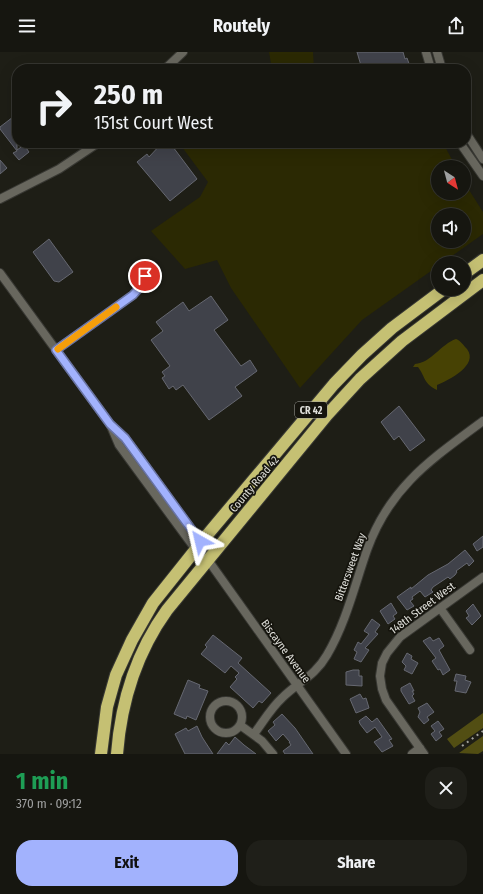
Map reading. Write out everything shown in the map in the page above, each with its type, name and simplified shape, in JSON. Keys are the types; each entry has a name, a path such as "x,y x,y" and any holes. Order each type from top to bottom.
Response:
{"highway":[{"path":"471,269 483,260"},
{"name":"County Road 42","path":"117,754 119,728 125,699 139,660 159,621 327,416 360,379 406,338 483,280"},
{"name":"County Road 42","path":"101,754 107,707 124,656 146,614 199,546 316,404 348,369 392,328 435,296"}],"street":[{"path":"170,64 183,52"},
{"path":"426,52 430,64"},
{"path":"437,52 441,64"},
{"path":"471,141 483,159"},
{"path":"0,199 59,169 90,148"},
{"path":"463,148 483,176"},
{"path":"0,273 110,424 120,445 199,546"},
{"path":"56,350 133,295 142,285 145,276"},
{"name":"Bittersweet Way","path":"254,734 277,703 319,668 332,646 368,548 388,507 402,488 418,471 483,421"},
{"name":"Biscayne Avenue","path":"208,560 346,754"},
{"name":"148th Street West","path":"422,751 386,700 382,689 380,676 382,663 393,643 483,576"},
{"path":"440,608 470,650"},
{"path":"240,725 254,734 273,754"},
{"path":"412,754 422,751"}],"shaded area":[{"path":"269,52 313,52 314,64 271,64"},
{"path":"183,148 446,148 452,160 431,160 431,200 471,200 471,193 483,212 483,234 471,242 471,208 431,208 431,248 463,248 452,256 431,256 431,271 362,320 300,388 231,288 217,260 185,269 151,231 200,197 208,182"},
{"path":"456,339 467,349 470,355 469,361 466,366 455,376 437,385 437,390 427,383 418,367 413,367 415,364 421,363 431,357 451,341"},
{"path":"483,713 483,728 454,748 447,739"},
{"path":"483,736 483,751 478,754 459,753"}],"building":[{"path":"357,52 403,52 405,59 407,58 409,64 361,64"},
{"path":"12,118 12,145 0,129 0,127"},
{"path":"15,148 17,148 17,150 20,148 26,148 29,152 19,160 13,153 17,151"},
{"path":"157,148 174,148 197,179 170,201 137,162 147,154 149,157"},
{"path":"0,160 7,168 0,174"},
{"path":"49,239 73,272 59,282 54,281 33,252"},
{"path":"211,296 228,320 214,330 241,366 250,360 257,371 235,387 242,396 209,420 183,385 176,390 173,386 169,389 162,378 165,376 162,372 170,366 151,340 163,331 156,322 183,302 189,311"},
{"path":"399,406 425,440 410,451 399,436 394,440 381,422"},
{"path":"483,536 483,547 477,551 473,544"},
{"path":"465,550 474,561 469,566 467,563 456,571 457,572 455,575 450,579 448,577 433,587 431,590 433,592 425,597 420,591 412,597 413,599 410,601 414,606 407,610 397,597 411,587 411,589 428,575 448,564"},
{"path":"391,603 397,613 393,616 395,619 388,624 380,611"},
{"path":"473,604 481,616 472,625 466,618 469,616 466,611"},
{"path":"372,619 380,625 375,632 378,634 365,648 369,650 361,662 354,659 357,652 354,650 358,642 361,644 369,634 364,631"},
{"path":"213,635 242,658 238,663 271,693 262,703 259,701 253,708 230,687 237,679 235,677 239,673 231,666 225,673 201,654 207,647 205,645"},
{"path":"430,637 433,641 439,638 444,646 439,650 450,670 443,675 440,669 438,670 432,661 436,658 423,641"},
{"path":"407,653 412,656 411,659 418,663 412,674 404,670 406,666 402,662"},
{"path":"359,670 359,676 362,676 362,686 346,685 346,672"},
{"path":"456,674 466,676 465,680 471,682 466,693 455,691 457,681 454,681"},
{"path":"188,680 200,685 199,688 208,691 196,720 187,716 186,719 174,714"},
{"path":"410,683 414,691 412,691 414,694 412,696 415,701 409,704 401,691 401,688"},
{"path":"360,694 363,699 366,698 369,708 356,713 350,699"},
{"path":"427,703 434,712 427,717 429,720 424,724 418,717 420,712 418,708"},
{"path":"282,714 295,728 313,754 285,754 283,751 291,745 290,742 283,734 276,741 268,731 275,725 273,722"},
{"path":"366,716 372,722 377,718 392,739 389,740 393,746 382,752 374,742 382,737 375,727 367,733 360,724 359,721"},
{"path":"438,721 444,729 439,732 442,736 436,741 431,734 435,731 431,726"},
{"path":"197,726 213,754 185,754 175,734 186,728 188,731"},
{"path":"235,737 256,754 217,754 226,742 229,745"}],"railway":[{"path":"462,746 483,731"}],"slow traffic":[{"path":"58,349 116,307"}],"route":[{"path":"145,276 142,285 133,295 56,350 110,424 125,438 200,541"}]}
